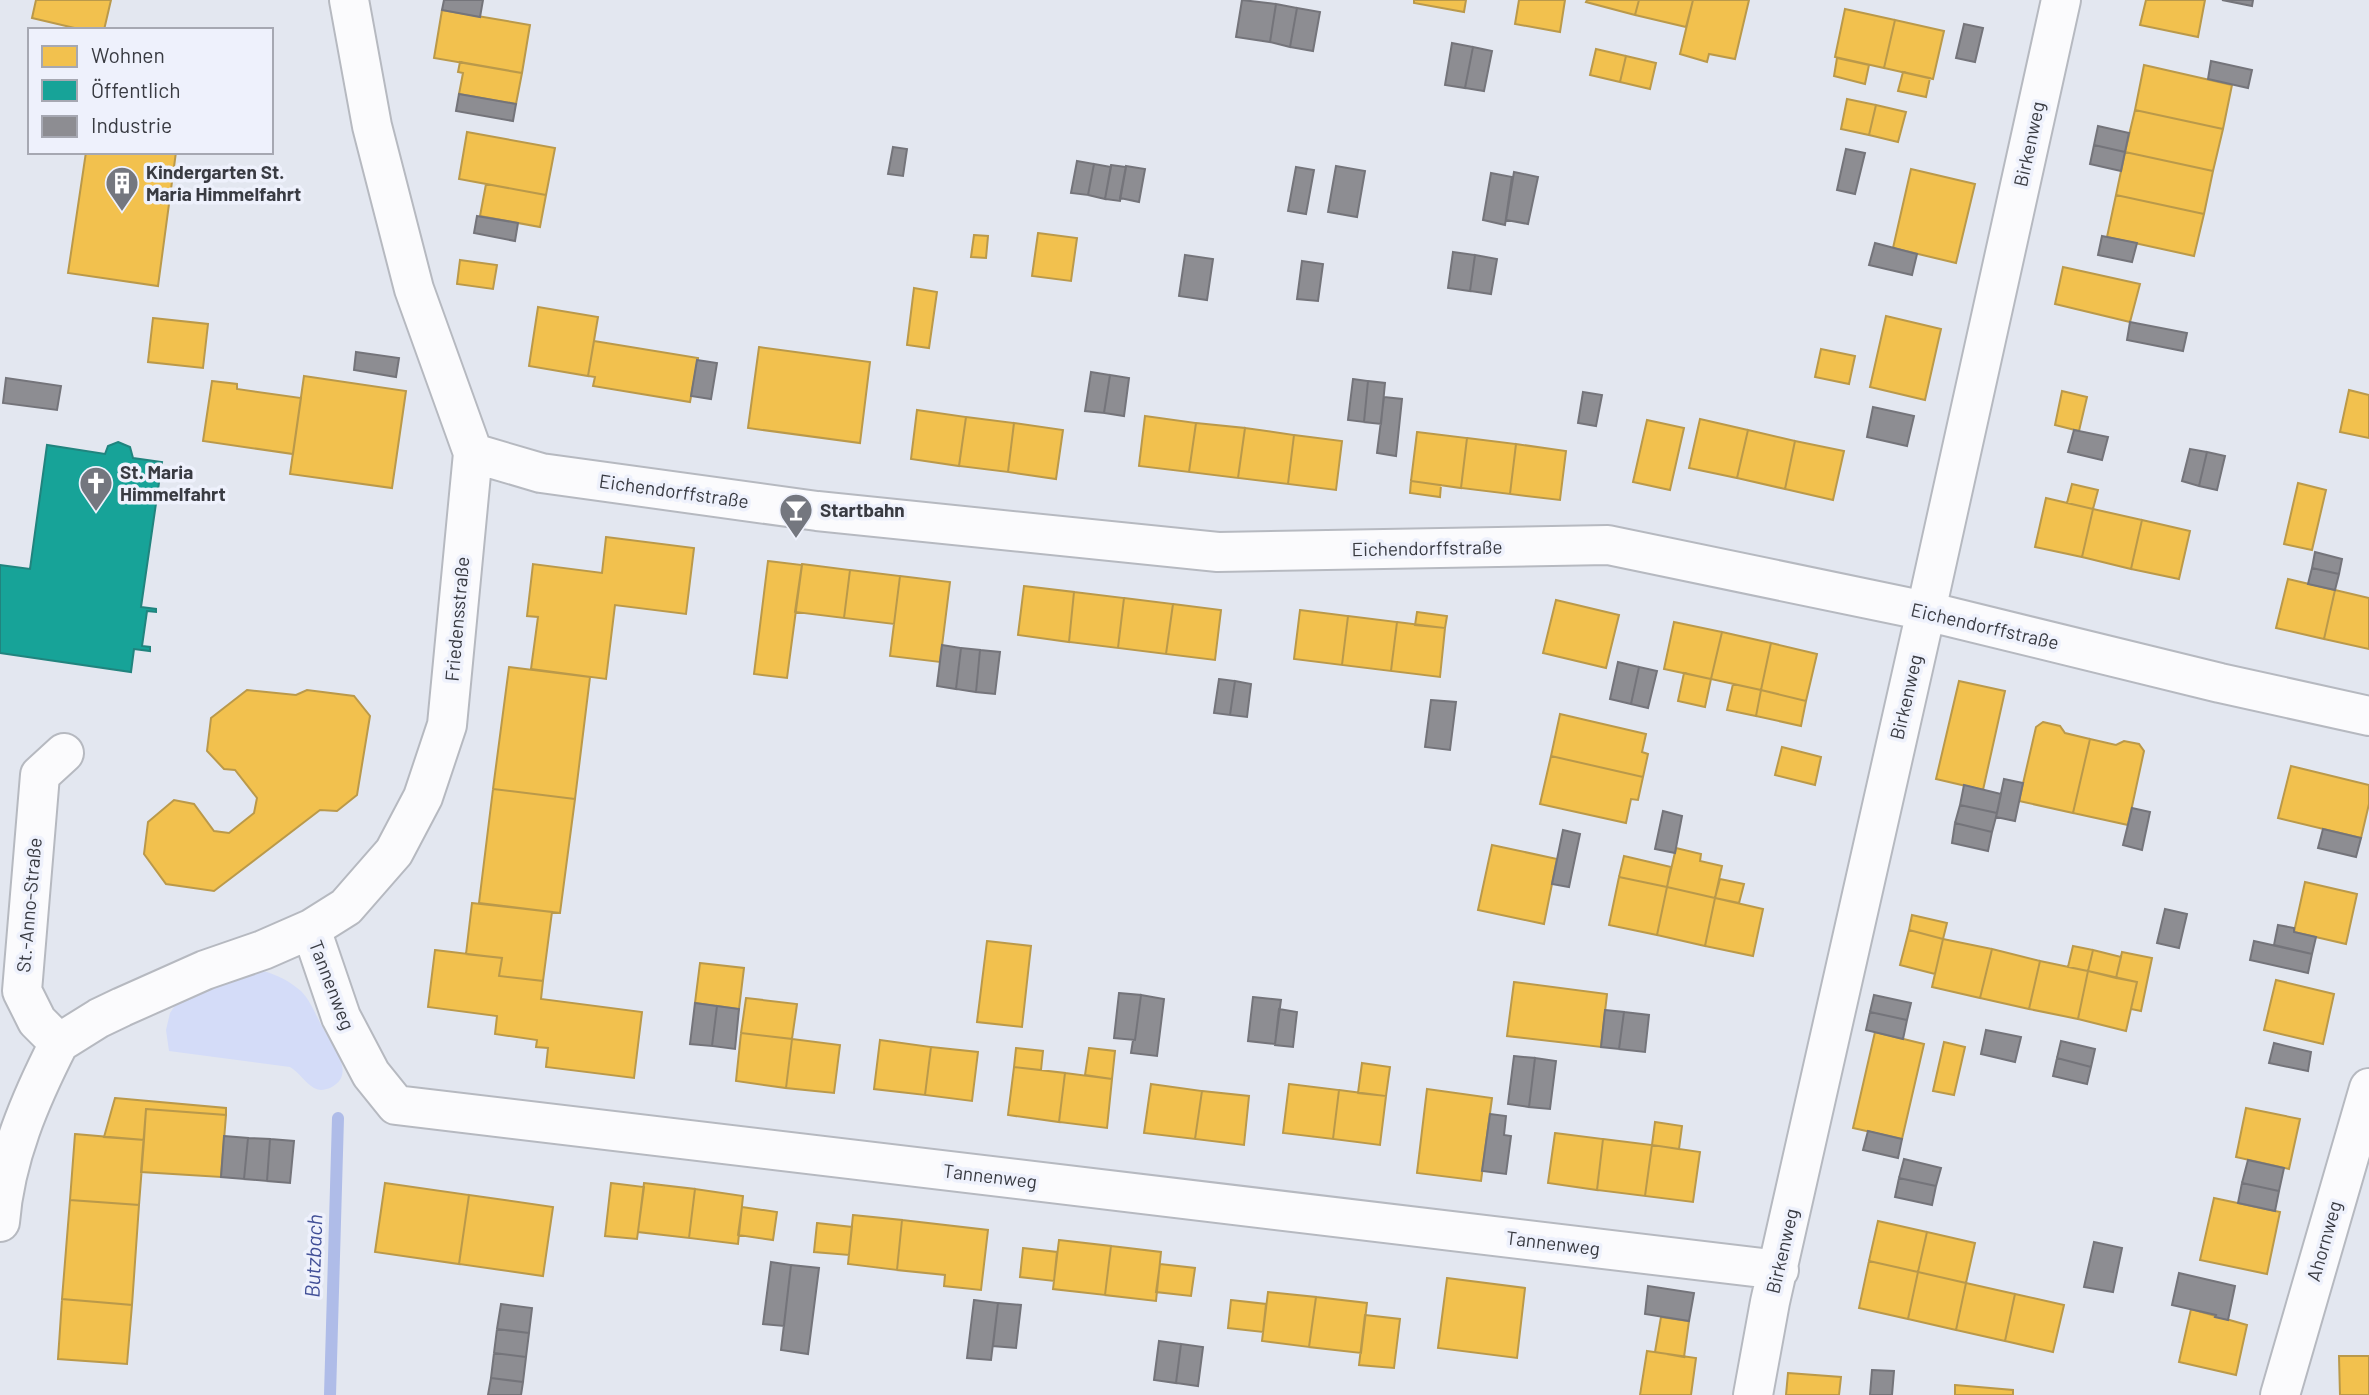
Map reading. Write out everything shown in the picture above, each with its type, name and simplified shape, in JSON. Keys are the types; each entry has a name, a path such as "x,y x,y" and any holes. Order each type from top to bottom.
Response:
{"street":[{"name":"Friedensstraße","path":"59,1043 99,1018 166,986 311,929 346,907 394,852 422,797 447,724 473,453 414,289 372,126 349,0"},
{"name":"Birkenweg","path":"1753,1395 1770,1302 2061,0"},
{"name":"Eichendorffstraße","path":"473,453 541,473 808,509 1218,552 1608,545 1926,611 2220,683 2369,716"},
{"name":"St.-Anno-Straße","path":"52,764 22,991 37,1021 59,1043"},
{"name":"Tannenweg","path":"311,929 341,1017 371,1074 396,1105 1779,1270"},
{"path":"0,1222 13,1148 33,1094 59,1043"},
{"name":"Ahornweg","path":"2280,1395 2369,1088"}],"shaded area":[{"path":"263,971 292,984 311,1004 337,1051 342,1068 342,1076 330,1088 314,1088 290,1067 169,1051 166,1030 170,1013 180,998 240,974"}],"building: Wohnen":[{"path":"36,0 111,0 104,28 74,28 32,18"},
{"path":"1414,0 1466,0 1464,12 1414,3"},
{"path":"1519,0 1565,0 1560,32 1515,24"},
{"path":"1639,0 1635,15 1586,2"},
{"path":"1639,0 1693,0 1686,27 1635,15"},
{"path":"1693,0 1749,0 1735,59 1709,54 1707,62 1680,54"},
{"path":"2146,0 2205,0 2198,37 2140,25"},
{"path":"1845,9 1895,20 1884,68 1835,57"},
{"path":"442,10 530,25 522,73 434,58"},
{"path":"1895,20 1944,31 1933,79 1884,68"},
{"path":"1596,49 1626,56 1620,82 1590,75"},
{"path":"1626,56 1656,63 1650,89 1620,82"},
{"path":"1837,58 1869,65 1865,84 1834,76"},
{"path":"460,62 522,73 516,104 459,94 463,73 458,72"},
{"path":"2144,65 2232,85 2223,129 2135,110"},
{"path":"1903,72 1930,78 1926,97 1898,91"},
{"path":"1847,99 1876,105 1869,135 1841,129"},
{"path":"1876,105 1906,112 1898,142 1869,135"},
{"path":"2135,110 2223,129 2213,171 2125,152"},
{"path":"467,132 555,148 546,195 459,179"},
{"path":"2125,152 2213,171 2204,214 2116,195"},
{"name":"Kindergarten St. Maria Himmelfahrt","path":"86,154 176,154 158,286 68,273"},
{"path":"1911,169 1975,184 1956,263 1893,248"},
{"path":"486,184 546,195 540,227 480,216"},
{"path":"2116,195 2204,214 2194,256 2107,237"},
{"path":"1038,233 1077,238 1071,281 1032,276"},
{"path":"974,235 988,236 986,258 971,257"},
{"path":"460,260 497,265 493,289 457,284"},
{"path":"2063,267 2140,284 2130,322 2055,304"},
{"path":"914,288 937,292 929,348 907,345"},
{"path":"538,307 598,317 588,376 529,366"},
{"path":"1886,316 1941,329 1925,400 1870,387"},
{"path":"153,318 208,324 203,368 148,362"},
{"path":"594,341 698,358 690,402 593,386 595,377 588,376"},
{"path":"759,347 870,362 860,443 748,428"},
{"path":"1821,349 1855,356 1849,384 1815,377"},
{"path":"304,376 406,391 392,488 290,474"},
{"path":"212,381 237,384 237,389 301,398 293,454 203,441"},
{"path":"2349,390 2369,395 2369,438 2340,432"},
{"path":"2062,391 2087,397 2079,431 2055,425"},
{"path":"917,410 966,417 959,466 911,459"},
{"path":"1145,416 1196,423 1189,472 1139,466"},
{"path":"966,417 1014,423 1008,472 959,466"},
{"path":"1700,419 1748,430 1737,478 1689,468"},
{"path":"1647,420 1684,428 1670,490 1633,482"},
{"path":"1014,423 1063,430 1056,479 1008,472"},
{"path":"1196,423 1245,428 1238,478 1189,472"},
{"path":"1245,428 1294,435 1288,484 1238,478"},
{"path":"1748,430 1795,441 1785,489 1737,478"},
{"path":"1417,432 1467,438 1461,488 1411,481"},
{"path":"1294,435 1342,441 1336,490 1288,484"},
{"path":"1467,438 1516,444 1510,494 1461,488"},
{"path":"1795,441 1844,451 1833,500 1785,489"},
{"path":"1516,444 1566,451 1560,500 1510,494"},
{"path":"1411,481 1441,485 1440,497 1410,493"},
{"path":"2298,483 2326,490 2312,550 2284,544"},
{"path":"2072,484 2098,490 2093,509 2067,503"},
{"path":"2046,498 2093,509 2082,557 2035,547"},
{"path":"2093,509 2142,520 2131,569 2082,557"},
{"path":"2142,520 2190,531 2179,579 2131,569"},
{"path":"606,537 694,548 686,614 615,605 606,679 531,669 538,617 527,616 533,564 602,573"},
{"path":"768,561 802,565 787,678 754,674"},
{"path":"802,564 850,570 844,618 795,612"},
{"path":"850,570 900,576 894,624 844,618"},
{"path":"900,576 950,582 940,662 890,656"},
{"path":"2288,579 2335,590 2324,639 2276,628"},
{"path":"1024,586 1074,592 1069,642 1018,635"},
{"path":"2335,590 2369,598 2369,649 2324,639"},
{"path":"1074,592 1124,598 1118,648 1069,642"},
{"path":"1124,598 1173,604 1166,654 1118,648"},
{"path":"1556,600 1619,615 1606,668 1543,653"},
{"path":"1173,604 1221,610 1215,660 1166,654"},
{"path":"1300,610 1348,616 1342,665 1294,659"},
{"path":"1417,612 1447,616 1445,628 1415,625"},
{"path":"1348,616 1397,622 1391,671 1342,665"},
{"path":"1397,622 1445,628 1440,677 1391,671"},
{"path":"1674,622 1722,632 1711,679 1664,669"},
{"path":"1722,632 1771,643 1761,690 1711,679"},
{"path":"1771,643 1817,654 1806,701 1761,690"},
{"path":"509,667 590,677 575,799 493,789"},
{"path":"1684,673 1711,679 1705,707 1678,701"},
{"path":"1959,681 2005,691 1983,790 1936,779"},
{"path":"1733,684 1761,690 1756,716 1727,710"},
{"path":"247,690 296,695 307,690 354,696 370,716 357,795 337,811 320,810 214,891 166,884 144,854 148,822 174,800 194,804 214,831 229,833 254,813 257,798 235,770 224,769 207,751 211,718"},
{"path":"1761,690 1806,701 1801,726 1756,716"},
{"path":"1560,714 1646,734 1642,752 1648,754 1643,777 1551,756"},
{"path":"2043,722 2060,726 2065,733 2090,739 2073,813 2019,801 2036,727"},
{"path":"2090,739 2116,745 2124,741 2139,744 2144,751 2128,825 2073,813"},
{"path":"1782,747 1821,757 1815,785 1775,775"},
{"path":"1551,756 1643,777 1638,800 1631,799 1626,823 1540,804"},
{"path":"2291,766 2369,785 2369,804 2361,838 2278,818"},
{"path":"493,789 575,799 560,913 479,903"},
{"path":"1492,845 1557,859 1544,924 1478,910"},
{"path":"1676,848 1701,854 1700,861 1722,866 1715,898 1667,887"},
{"path":"1624,856 1671,867 1667,887 1619,877"},
{"path":"1619,877 1667,887 1657,935 1609,925"},
{"path":"1720,879 1744,884 1739,903 1715,898"},
{"path":"2305,882 2357,894 2346,944 2294,932"},
{"path":"1667,887 1715,898 1705,946 1657,935"},
{"path":"1715,898 1763,909 1753,956 1705,946"},
{"path":"472,903 552,912 543,981 499,976 502,958 466,954"},
{"path":"1912,915 1947,923 1943,939 1909,930"},
{"path":"1909,930 1943,939 1935,974 1900,965"},
{"path":"1943,939 1992,949 1980,998 1932,987"},
{"path":"987,941 1031,946 1022,1027 977,1022"},
{"path":"2073,946 2093,950 2088,971 2068,967"},
{"path":"1992,949 2040,961 2029,1009 1980,998"},
{"path":"435,950 502,958 499,976 543,981 541,999 642,1012 634,1078 546,1067 548,1048 536,1047 537,1040 495,1034 497,1016 428,1007"},
{"path":"2093,950 2121,957 2116,978 2088,971"},
{"path":"2122,952 2152,958 2141,1011 2131,1009 2137,982 2116,978"},
{"path":"2040,961 2088,971 2078,1019 2029,1009"},
{"path":"700,963 744,968 739,1009 695,1003"},
{"path":"2088,971 2137,982 2126,1031 2078,1019"},
{"path":"2276,980 2334,994 2323,1044 2264,1030"},
{"path":"1514,982 1607,994 1601,1047 1507,1036"},
{"path":"746,998 797,1004 792,1039 741,1033"},
{"path":"1875,1032 1924,1044 1902,1139 1853,1128"},
{"path":"741,1033 792,1039 786,1088 736,1081"},
{"path":"792,1039 840,1045 834,1093 786,1088"},
{"path":"880,1040 931,1047 925,1095 874,1089"},
{"path":"1944,1042 1965,1047 1954,1095 1933,1091"},
{"path":"931,1047 978,1052 972,1101 925,1095"},
{"path":"1016,1048 1043,1051 1041,1070 1014,1067"},
{"path":"1089,1048 1115,1051 1112,1079 1085,1075"},
{"path":"1362,1063 1390,1067 1386,1096 1358,1093"},
{"path":"1014,1067 1065,1073 1059,1122 1008,1115"},
{"path":"1065,1073 1112,1079 1107,1128 1059,1122"},
{"path":"1151,1084 1202,1091 1195,1139 1144,1133"},
{"path":"1289,1084 1339,1090 1333,1139 1283,1133"},
{"path":"1427,1089 1492,1098 1481,1181 1417,1173"},
{"path":"1339,1090 1386,1096 1380,1145 1333,1139"},
{"path":"1202,1091 1249,1096 1244,1145 1195,1139"},
{"path":"115,1098 226,1108 226,1115 146,1109 144,1140 104,1137"},
{"path":"2246,1108 2300,1119 2289,1169 2236,1157"},
{"path":"146,1109 226,1115 221,1177 141,1172"},
{"path":"1655,1122 1682,1126 1679,1149 1652,1145"},
{"path":"1555,1133 1603,1139 1597,1190 1548,1183"},
{"path":"75,1134 144,1140 139,1205 70,1200"},
{"path":"1603,1139 1652,1145 1645,1196 1597,1190"},
{"path":"1652,1145 1700,1152 1693,1202 1645,1196"},
{"path":"385,1183 469,1195 459,1264 375,1252"},
{"path":"611,1183 644,1187 637,1239 605,1236"},
{"path":"644,1183 695,1189 689,1238 638,1232"},
{"path":"695,1189 743,1196 738,1244 689,1238"},
{"path":"469,1195 553,1207 543,1276 459,1264"},
{"path":"2214,1198 2280,1212 2267,1274 2200,1260"},
{"path":"70,1200 139,1205 132,1305 62,1299"},
{"path":"742,1207 777,1212 773,1240 738,1235"},
{"path":"853,1215 902,1220 897,1270 848,1264"},
{"path":"902,1220 988,1230 981,1290 944,1286 945,1275 897,1270"},
{"path":"1878,1221 1927,1232 1918,1272 1869,1261"},
{"path":"817,1223 852,1227 849,1255 814,1252"},
{"path":"1927,1232 1975,1243 1966,1283 1918,1272"},
{"path":"1059,1240 1111,1246 1105,1295 1053,1289"},
{"path":"1111,1246 1161,1252 1156,1301 1105,1295"},
{"path":"1023,1248 1057,1252 1054,1281 1020,1277"},
{"path":"1869,1261 1918,1272 1908,1319 1859,1308"},
{"path":"1160,1264 1195,1268 1191,1296 1156,1292"},
{"path":"1918,1272 1966,1283 1956,1330 1908,1319"},
{"path":"1447,1278 1525,1288 1517,1358 1438,1348"},
{"path":"1966,1283 2015,1294 2005,1341 1956,1330"},
{"path":"1268,1292 1316,1297 1309,1347 1262,1341"},
{"path":"2015,1294 2064,1305 2053,1352 2005,1341"},
{"path":"1316,1297 1367,1303 1361,1353 1309,1347"},
{"path":"62,1299 132,1305 127,1364 58,1359"},
{"path":"1231,1300 1266,1304 1263,1332 1228,1328"},
{"path":"2191,1309 2247,1325 2236,1375 2179,1362"},
{"path":"1365,1315 1400,1319 1394,1368 1359,1365"},
{"path":"1661,1317 1689,1321 1684,1357 1655,1352"},
{"path":"1647,1351 1696,1358 1691,1395 1640,1395"},
{"path":"2339,1356 2369,1356 2369,1395 2340,1395"},
{"path":"1788,1373 1841,1377 1839,1395 1786,1395"},
{"path":"1955,1385 2013,1390 2013,1395 1955,1395"}],"building: Öffentlich":[{"name":"St. Maria Himmelfahrt","path":"118,442 130,447 133,458 162,462 141,607 156,609 156,612 147,611 142,646 150,647 150,651 134,649 131,672 0,653 0,565 30,569 47,445 105,454 108,446"}],"building: Industrie":[{"path":"444,0 483,0 480,17 442,10"},
{"path":"1242,0 1276,4 1270,42 1236,37"},
{"path":"2222,0 2253,0 2252,6"},
{"path":"1276,4 1297,8 1290,47 1270,42"},
{"path":"1297,8 1320,12 1313,51 1290,47"},
{"path":"1964,24 1983,28 1975,62 1956,58"},
{"path":"1452,43 1473,47 1465,88 1445,85"},
{"path":"1473,47 1492,51 1484,91 1465,88"},
{"path":"2211,61 2252,70 2248,88 2208,79"},
{"path":"459,94 516,104 513,121 456,111"},
{"path":"2098,126 2129,133 2125,152 2094,145"},
{"path":"2094,145 2125,152 2121,171 2090,164"},
{"path":"893,147 907,149 903,176 888,174"},
{"path":"1846,149 1865,153 1855,194 1837,190"},
{"path":"1077,161 1094,164 1088,195 1071,193"},
{"path":"1094,164 1111,167 1105,199 1088,195"},
{"path":"1111,165 1126,167 1120,201 1105,199"},
{"path":"1126,166 1145,169 1139,202 1120,198"},
{"path":"1336,166 1365,171 1357,217 1328,212"},
{"path":"1296,167 1314,170 1306,214 1288,211"},
{"path":"1514,172 1538,177 1528,224 1506,220"},
{"path":"1491,173 1512,177 1505,225 1483,220"},
{"path":"477,216 518,223 515,241 474,233"},
{"path":"2102,236 2137,243 2132,262 2098,255"},
{"path":"1875,243 1917,254 1912,275 1869,265"},
{"path":"1453,252 1475,255 1470,291 1448,288"},
{"path":"1185,255 1213,259 1207,300 1179,296"},
{"path":"1475,255 1497,259 1491,294 1470,291"},
{"path":"1302,261 1323,264 1318,301 1297,299"},
{"path":"2130,322 2187,333 2183,351 2127,340"},
{"path":"356,352 399,358 396,377 354,370"},
{"path":"697,360 717,363 711,399 691,396"},
{"path":"1091,372 1110,375 1104,413 1085,411"},
{"path":"1110,375 1129,378 1124,416 1104,413"},
{"path":"6,378 61,386 57,410 3,403"},
{"path":"1353,379 1368,381 1364,422 1348,420"},
{"path":"1368,381 1385,383 1381,424 1364,422"},
{"path":"1583,392 1602,395 1596,426 1578,423"},
{"path":"1384,397 1402,399 1396,456 1377,453"},
{"path":"1873,407 1914,416 1907,446 1867,437"},
{"path":"2074,430 2108,437 2102,460 2068,452"},
{"path":"2190,449 2207,452 2199,486 2182,481"},
{"path":"2207,452 2225,456 2217,490 2199,486"},
{"path":"2315,552 2342,559 2339,574 2312,568"},
{"path":"2312,568 2339,574 2335,590 2308,584"},
{"path":"942,645 961,648 956,689 937,686"},
{"path":"961,648 980,650 976,692 956,689"},
{"path":"980,650 1000,652 995,694 976,692"},
{"path":"1618,662 1639,667 1631,704 1610,699"},
{"path":"1639,667 1657,671 1648,708 1631,704"},
{"path":"1219,679 1235,681 1230,715 1214,713"},
{"path":"1235,681 1251,684 1247,717 1230,715"},
{"path":"1431,700 1456,702 1450,750 1425,747"},
{"path":"2004,779 2023,783 2015,821 1996,817"},
{"path":"1964,785 2001,794 1997,813 1960,805"},
{"path":"1960,805 1997,813 1992,832 1955,823"},
{"path":"2132,808 2150,812 2142,850 2123,845"},
{"path":"1663,811 1682,816 1675,853 1655,849"},
{"path":"1955,823 1992,832 1988,851 1952,843"},
{"path":"2323,829 2361,838 2356,857 2318,848"},
{"path":"1563,830 1580,834 1569,887 1552,884"},
{"path":"2165,909 2187,914 2179,948 2157,943"},
{"path":"2278,925 2316,937 2312,954 2274,945"},
{"path":"2254,941 2312,954 2308,973 2250,960"},
{"path":"1119,993 1141,995 1135,1040 1114,1038"},
{"path":"1141,995 1164,999 1157,1056 1131,1053"},
{"path":"1874,995 1911,1003 1907,1020 1870,1012"},
{"path":"1253,997 1281,1000 1275,1044 1248,1041"},
{"path":"695,1003 717,1006 712,1046 690,1044"},
{"path":"717,1006 739,1009 735,1049 712,1046"},
{"path":"1279,1009 1297,1012 1293,1047 1275,1045"},
{"path":"1605,1010 1624,1012 1619,1049 1601,1047"},
{"path":"1624,1012 1649,1015 1645,1052 1619,1049"},
{"path":"1870,1012 1907,1020 1903,1039 1866,1030"},
{"path":"1986,1030 2021,1037 2015,1062 1981,1054"},
{"path":"2061,1041 2095,1049 2091,1067 2057,1058"},
{"path":"2274,1043 2311,1052 2308,1071 2269,1063"},
{"path":"1514,1056 1535,1058 1529,1107 1508,1104"},
{"path":"1535,1058 1556,1061 1550,1109 1529,1107"},
{"path":"2057,1058 2091,1067 2087,1084 2053,1076"},
{"path":"1490,1114 1506,1116 1504,1135 1511,1136 1506,1174 1482,1171"},
{"path":"1868,1131 1902,1139 1898,1158 1863,1150"},
{"path":"224,1136 248,1138 244,1179 221,1177"},
{"path":"248,1138 270,1139 267,1181 244,1179"},
{"path":"270,1139 294,1141 290,1183 267,1181"},
{"path":"1904,1159 1941,1168 1936,1186 1899,1178"},
{"path":"2248,1160 2284,1168 2279,1191 2242,1183"},
{"path":"1899,1178 1936,1186 1932,1205 1895,1197"},
{"path":"2242,1183 2279,1191 2275,1211 2238,1203"},
{"path":"2094,1242 2122,1248 2113,1292 2084,1287"},
{"path":"771,1262 791,1265 784,1326 763,1324"},
{"path":"791,1265 819,1268 808,1354 781,1350"},
{"path":"2179,1273 2235,1286 2228,1320 2172,1305"},
{"path":"1648,1286 1694,1293 1689,1321 1645,1314"},
{"path":"974,1300 998,1303 991,1360 967,1358"},
{"path":"998,1303 1021,1305 1016,1348 993,1346"},
{"path":"501,1304 532,1308 529,1333 497,1329"},
{"path":"497,1329 529,1333 526,1357 494,1353"},
{"path":"1159,1341 1181,1344 1176,1383 1154,1380"},
{"path":"1181,1344 1203,1347 1198,1386 1176,1383"},
{"path":"494,1353 526,1357 523,1382 491,1378"},
{"path":"1872,1370 1894,1371 1892,1395 1870,1395"},
{"path":"491,1378 523,1382 521,1395 488,1395"}],"waterway":[{"name":"Butzbach","path":"330,1395 338,1118"}],"place":[{"name":"Kindergarten St. Maria Himmelfahrt","path":"122,213"},
{"name":"St. Maria Himmelfahrt","path":"96,513"},
{"name":"Startbahn","path":"796,540"}]}
